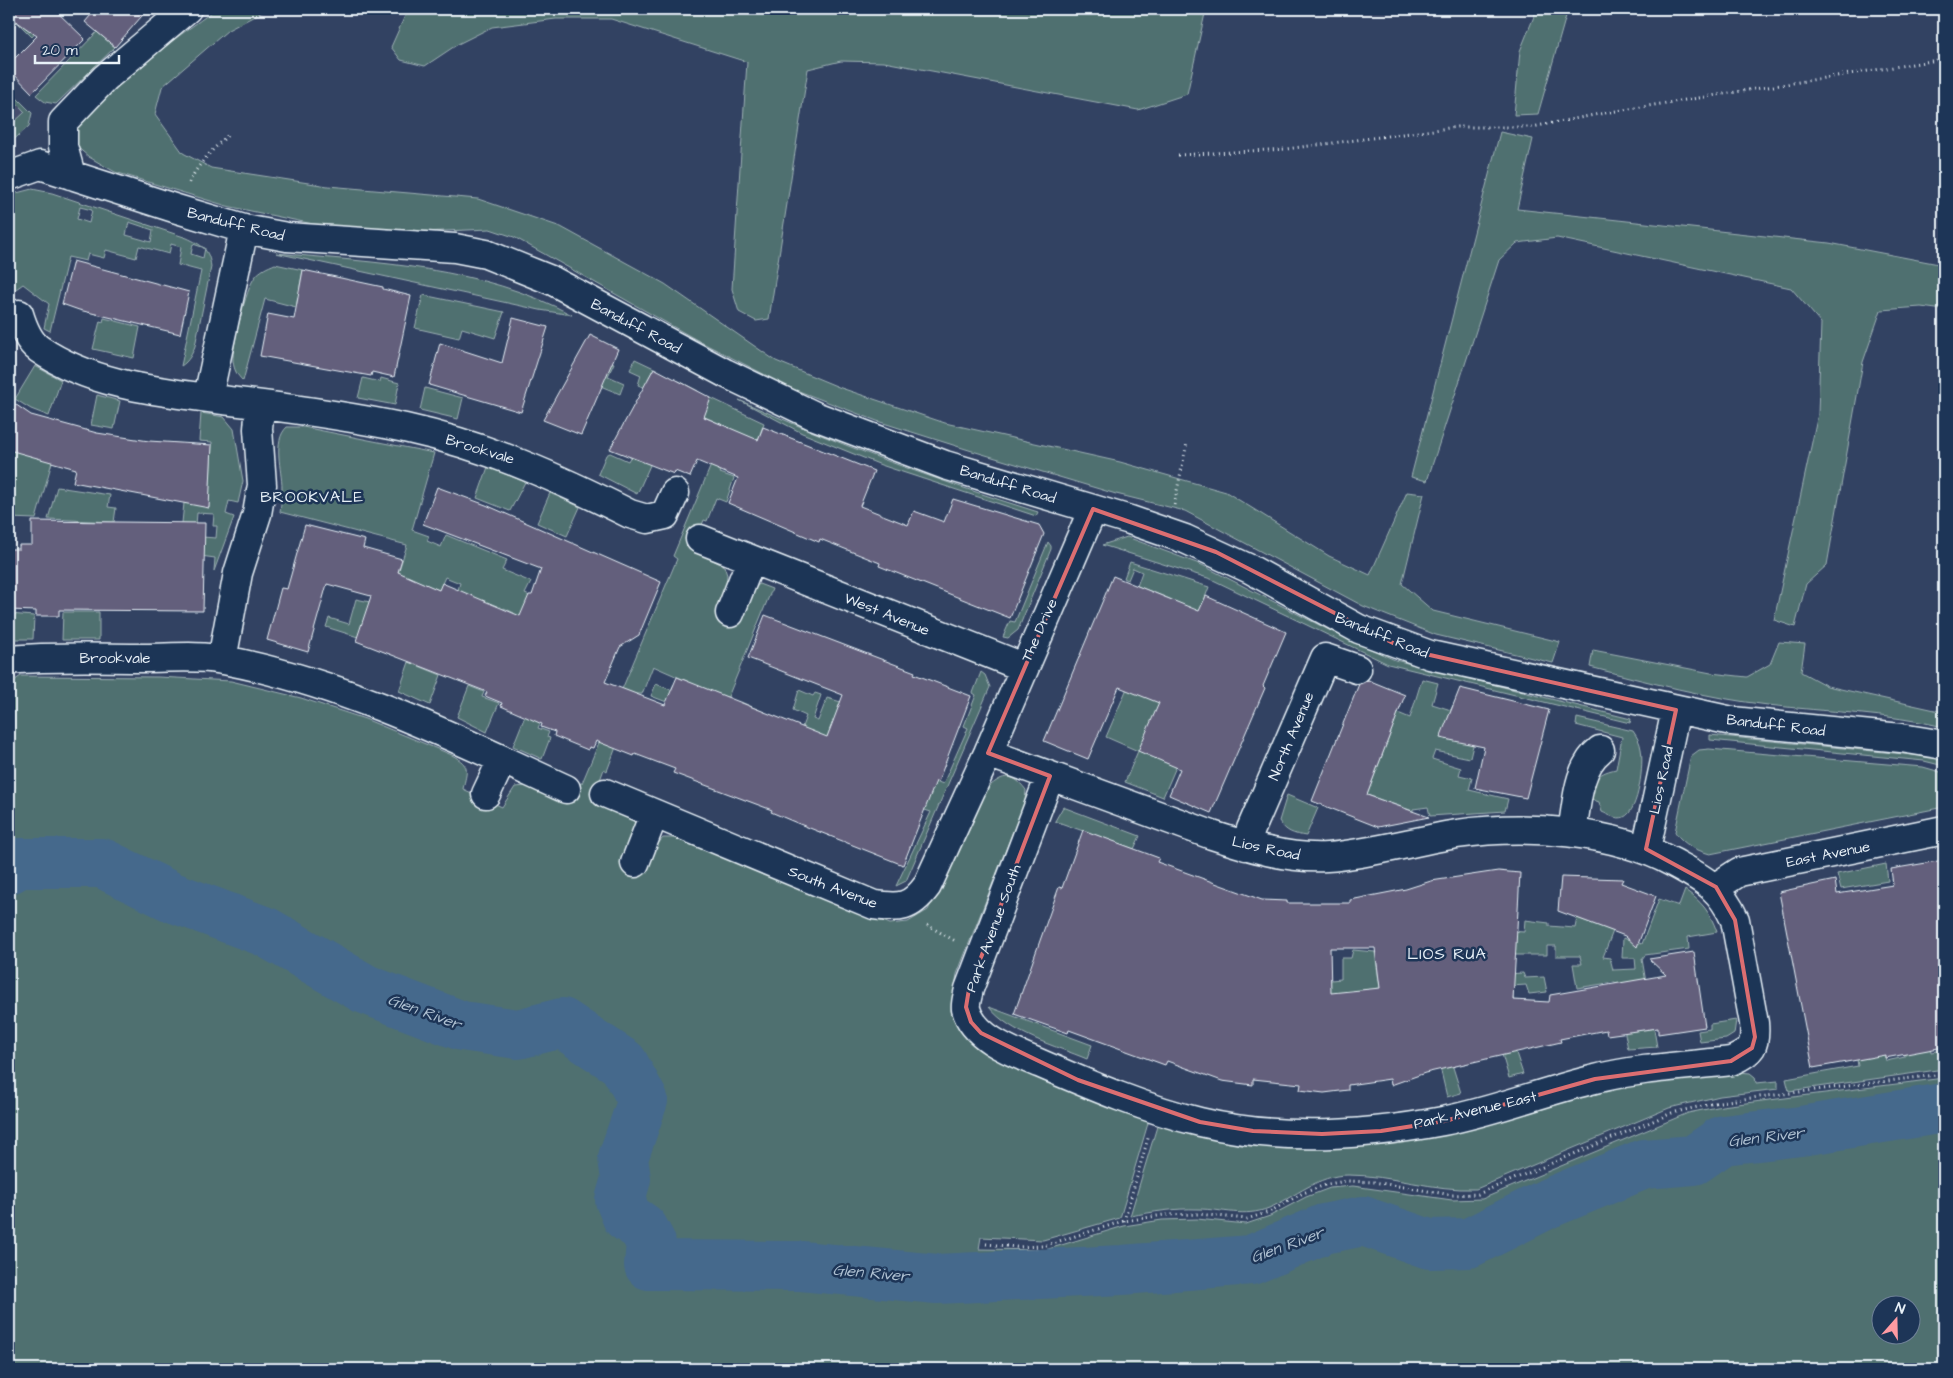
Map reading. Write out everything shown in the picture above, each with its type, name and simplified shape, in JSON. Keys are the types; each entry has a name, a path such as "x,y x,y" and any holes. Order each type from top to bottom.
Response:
{"street":[{"path":"79,178 63,146 63,122 105,78 187,9"},
{"name":"Banduff Road","path":"9,176 40,165 177,209 244,228 287,237 455,248 486,254 553,281 726,373 815,416 945,465 1165,532 1216,552 1351,625 1430,655 1732,721 1900,738 1944,745"},
{"path":"208,398 244,228"},
{"name":"Brookvale","path":"19,314 25,332 38,348 96,378 208,398 260,404 406,428 467,444 523,463 630,514 647,519 665,515 675,493"},
{"path":"222,660 238,573 257,514 262,485 258,429 260,404"},
{"name":"The Drive","path":"988,753 1023,667 1093,509"},
{"name":"West Avenue","path":"700,539 1023,667"},
{"path":"730,613 751,560"},
{"name":"North Avenue","path":"1246,846 1257,815 1325,658 1357,669"},
{"name":"Brookvale","path":"9,660 222,660 305,680 364,699 420,721 566,789"},
{"name":"Lios Road","path":"1646,849 1676,710"},
{"path":"1572,832 1584,770 1591,756 1600,750"},
{"path":"908,905 918,899 927,886 988,753"},
{"name":"Lios Road","path":"988,753 1246,846 1294,856 1327,857 1459,834 1505,831 1572,832 1646,849 1716,887"},
{"path":"486,794 502,760"},
{"name":"Park Avenue South","path":"1050,776 969,989 966,1007 971,1022 981,1033 1024,1056 1078,1080"},
{"name":"South Avenue","path":"605,794 874,905 895,908 908,905"},
{"path":"635,863 654,814"},
{"name":"East Avenue","path":"1716,887 1739,872 1944,830"},
{"name":"Park Avenue East","path":"1078,1080 1200,1122 1253,1131 1322,1134 1381,1131 1445,1121 1595,1079 1643,1070 1731,1061 1743,1056 1752,1048 1755,1037 1754,1023 1736,920 1716,887"}],"path":[{"path":"1178,155 1286,149 1457,127 1532,127 1610,112 1944,58"},
{"path":"177,209 193,174 228,135"},
{"path":"1165,532 1178,491 1188,442"},
{"path":"908,905 925,924 956,941 983,952"},
{"path":"986,1244 1016,1247 1042,1246 1124,1221 1164,1215 1198,1214 1247,1219 1269,1212 1311,1190 1328,1184 1347,1181 1374,1182 1452,1195 1478,1194 1672,1113 1719,1102 1944,1074"},
{"path":"1124,1221 1150,1131"}],"highlighted area":[{"path":"1093,509 1216,552 1393,643 1430,655 1676,710 1646,849 1716,887 1735,920 1755,1037 1752,1048 1731,1061 1595,1079 1445,1121 1381,1131 1322,1134 1253,1131 1200,1122 1078,1080 981,1033 971,1022 966,1007 969,989 1050,776 988,753"}],"shaded area":[{"path":"9,95 25,112 9,127"}],"green space":[{"path":"25,9 56,9 32,37 17,22"},
{"path":"216,9 268,9 228,30 162,87 155,114 183,153 211,168 328,186 478,199 561,227 665,284 776,361 841,388 945,423 1120,462 1226,492 1329,556 1370,575 1407,492 1424,494 1402,584 1433,611 1560,642 1553,663 1436,635 1363,606 1185,511 1116,494 969,450 877,421 791,388 697,340 514,237 490,229 421,232 313,224 227,206 115,172 89,157 76,146 75,131 80,119 172,41"},
{"path":"408,9 1206,9 1187,94 1138,110 884,62 841,61 808,69 769,319 756,321 739,312 732,289 747,62 611,19 556,19 492,27 458,44 425,66 401,60 391,47"},
{"path":"1537,9 1568,9 1538,114 1514,115 1520,51"},
{"path":"9,16 17,22 9,31"},
{"path":"97,32 115,47 56,104 45,102 36,95"},
{"path":"9,90 32,113 29,126 9,144 9,127 25,112 9,95"},
{"path":"1500,132 1533,139 1517,209 1829,243 1944,265 1944,310 1921,307 1881,310 1863,362 1827,565 1806,584 1795,627 1774,620 1818,414 1821,323 1791,288 1557,238 1517,243 1499,260 1427,481 1411,477"},
{"path":"32,189 52,193 187,238 203,247 193,244 191,254 203,258 205,249 209,256 211,267 195,346 186,362 181,366 201,271 178,265 181,247 171,244 169,254 139,246 136,258 106,250 104,258 88,254 86,261 68,257 50,331 44,328 49,304 23,284 9,294 9,195","holes":["80,207 92,210 89,223 77,219","129,222 153,230 151,242 126,235"]},
{"path":"276,253 390,264 465,276 502,286 572,315 540,310"},
{"path":"275,264 303,270 296,307 265,299 243,381 236,372 233,361 240,318 251,283 262,271"},
{"path":"423,295 504,312 495,338 462,328 459,338 415,328"},
{"path":"104,318 140,327 134,358 93,349 100,321 103,322"},
{"path":"635,359 654,368 648,379 679,381 698,391 688,414 660,394 638,385 641,375 630,370"},
{"path":"604,360 614,363 608,376 624,383 620,394 586,380"},
{"path":"35,366 61,380 49,416 31,409 15,399"},
{"path":"363,378 380,382 381,378 399,383 395,405 358,398"},
{"path":"425,388 463,398 458,419 420,410"},
{"path":"97,395 120,401 114,429 91,425"},
{"path":"711,398 764,423 754,451 732,443 720,473 734,478 726,502 716,498 707,521 704,520 692,549 724,566 727,575 726,587 753,591 759,584 772,589 728,697 726,697 736,714 741,702 766,713 762,723 716,721 651,696 656,684 671,690 674,684 684,688 687,681 653,666 642,694 638,694 628,719 612,713 677,559 673,556 727,427 703,416"},
{"path":"739,400 812,432 886,460 1038,512 1036,516 881,465 802,433"},
{"path":"201,413 224,417 234,429 243,481 238,503 229,501 226,514 234,517 214,571 215,558 179,553 186,483 210,484 212,442 199,441","holes":["197,513 214,514 213,526 217,526 216,538 202,537 196,525"]},
{"path":"287,427 303,427 434,453 412,530 429,536 427,541 441,547 446,535 507,560 502,570 531,582 525,594 554,606 511,621 514,613 504,608 500,617 458,590 460,583 445,577 439,590 398,573 407,545 280,512 282,488 279,448 282,433"},
{"path":"15,441 52,462 36,519 9,518 9,455"},
{"path":"610,453 628,461 632,454 651,463 637,494 598,474 606,455"},
{"path":"488,467 525,482 510,511 477,498"},
{"path":"57,487 110,495 108,507 116,508 114,522 48,519"},
{"path":"550,493 580,507 567,536 537,523"},
{"path":"1127,537 1202,565 1329,630 1395,660 1631,719 1630,723 1388,664 1211,579 1102,545"},
{"path":"1048,542 1051,549 1018,630 1008,638 1003,637 1010,621 1015,622"},
{"path":"1130,562 1209,587 1203,603 1222,632 1170,599 1137,586 1142,572 1133,568 1128,580 1124,578"},
{"path":"356,599 384,605 358,637 326,627 329,618 349,624"},
{"path":"63,612 99,612 99,640 62,640"},
{"path":"9,614 34,616 33,639 9,639"},
{"path":"1779,642 1805,644 1801,672 1827,686 1944,712 1944,727 1878,716 1768,705 1723,698 1590,667 1593,650 1711,673 1747,677 1770,664"},
{"path":"409,662 441,675 430,705 399,691"},
{"path":"981,672 985,675 990,687 906,881 896,886 931,812 909,805 802,727 806,716 793,710 799,690 813,696 815,693 821,695 813,719 818,721 827,698 841,702 827,737 943,784 968,728 964,726 976,695 973,693"},
{"path":"21,676 158,677 231,681 301,698 365,719 452,755 462,762 466,769 463,789 502,807 515,787 527,786 541,790 582,783 603,733 619,739 607,771 604,769 592,802 630,817 635,823 622,865 655,847 663,838 676,838 890,924 908,922 928,910 985,790 996,781 1006,777 1016,780 1026,790 1025,801 957,974 951,1011 968,1037 1149,1120 1120,1218 1043,1240 981,1237 979,1249 1045,1250 1124,1226 1162,1220 1197,1219 1246,1224 1270,1216 1306,1197 1330,1188 1353,1186 1452,1200 1482,1199 1688,1113 1722,1106 1944,1078 1944,1369 9,1369 9,701 15,680"},
{"path":"1131,679 1194,725 1163,797 1125,782 1138,751 1106,737"},
{"path":"1422,679 1438,683 1432,704 1451,710 1453,705 1441,738 1450,740 1452,732 1475,737 1470,758 1435,751 1432,759 1461,768 1459,775 1472,778 1469,790 1508,799 1505,811 1430,816 1428,807 1413,809 1413,811 1367,795 1398,713 1410,718"},
{"path":"469,686 484,692 482,697 499,703 487,732 457,717"},
{"path":"525,716 541,721 538,728 549,732 547,737 550,738 542,759 513,746"},
{"path":"1577,718 1633,731 1641,746 1641,775 1637,797 1629,813 1624,817 1616,818 1602,812 1599,802 1591,799 1597,778 1604,773 1616,769 1622,737 1576,725"},
{"path":"1710,735 1924,756 1944,760 1944,766 1924,761 1710,740"},
{"path":"1709,749 1923,767 1944,773 1944,807 1710,854 1691,846 1675,832 1691,756 1699,750"},
{"path":"1287,795 1318,808 1306,836 1290,832 1279,821"},
{"path":"1063,807 1140,836 1134,849 1055,821"},
{"path":"1886,864 1888,881 1841,889 1837,874"},
{"path":"1685,890 1705,908 1717,932 1688,937 1689,949 1645,955 1642,959 1657,1047 1628,1049 1615,982 1577,988 1573,964 1582,964 1580,956 1556,956 1556,946 1547,946 1547,955 1506,955 1506,974 1523,973 1525,978 1544,977 1547,992 1529,994 1526,985 1511,986 1514,1003 1476,974 1508,931 1524,932 1525,920 1549,923 1549,926 1575,928 1577,918 1613,931 1603,957 1610,958 1613,970 1636,969 1635,958 1622,958 1623,938 1642,944 1659,899 1679,906"},
{"path":"1353,950 1375,952 1380,988 1395,986 1310,1013 1331,980 1341,979 1341,958 1351,958"},
{"path":"989,1007 1092,1045 1087,1059 1021,1032 1009,1025"},
{"path":"1736,1020 1734,1034 1726,1039 1700,1042 1698,1031 1710,1029 1710,1024"},
{"path":"1926,1022 1931,1052 1944,1050 1944,1069 1789,1091 1786,1079 1858,1066 1853,1035","holes":["1904,1049 1905,1057 1886,1061 1884,1052"]},
{"path":"1514,1047 1523,1074 1509,1078 1501,1051"},
{"path":"1452,1064 1461,1093 1447,1097 1440,1067"},
{"path":"1738,1072 1750,1073 1755,1077 1756,1083 1778,1081 1778,1089 1720,1096 1669,1108 1476,1189 1444,1188 1381,1177 1348,1175 1337,1176 1307,1187 1279,1203 1260,1211 1242,1213 1207,1209 1181,1209 1130,1216 1158,1123 1269,1145 1353,1147 1424,1135 1603,1090"}],"building":[{"path":"9,9 54,9 85,39 32,93 9,69 9,64 37,36 9,16"},
{"path":"96,9 148,9 115,47 85,22"},
{"path":"73,261 189,292 180,334 79,310 62,304"},
{"path":"303,270 383,287 383,289 411,296 394,377 372,372 371,376 260,356 268,314 294,319"},
{"path":"513,318 548,327 521,412 429,385 440,343 502,363"},
{"path":"590,335 618,349 581,435 543,420"},
{"path":"654,368 711,398 704,417 758,440 763,427 874,471 860,506 908,525 914,511 944,522 953,499 1039,525 1044,534 1010,618 879,566 880,563 820,539 819,542 728,503 738,478 697,461 690,477 675,471 674,474 610,449"},
{"path":"9,400 31,415 97,433 149,441 212,445 209,508 73,482 76,469 9,450"},
{"path":"437,487 486,505 661,582 639,635 620,647 605,682 665,705 677,677 827,737 843,695 748,658 765,615 915,672 914,674 971,696 903,865 797,823 771,812 772,810 673,773 675,769 635,754 634,756 596,741 593,748 589,747 588,750 554,736 555,732 541,727 542,724 501,706 502,703 485,696 487,692 356,641 371,596 327,584 308,652 267,640 281,588 287,589 305,525 365,540 363,548 402,559 398,572 439,590 442,583 520,616 529,595 532,595 541,569 423,524"},
{"path":"32,521 205,523 203,611 59,610 59,616 36,616 36,611 9,610 9,549 19,549 19,545 32,545"},
{"path":"1113,576 1199,611 1206,596 1286,632 1263,686 1265,688 1211,813 1169,795 1180,769 1138,751 1159,703 1119,687 1088,759 1044,741"},
{"path":"1368,680 1405,695 1367,795 1429,817 1378,827 1312,801 1359,684"},
{"path":"1460,688 1549,710 1526,798 1475,788 1484,747 1440,738"},
{"path":"1083,830 1159,858 1157,862 1262,900 1287,901 1287,903 1350,903 1350,900 1406,889 1431,881 1498,871 1520,873 1513,1000 1549,1002 1550,995 1666,975 1649,959 1694,952 1705,1027 1658,1034 1658,1028 1607,1035 1606,1030 1560,1039 1561,1042 1425,1073 1391,1085 1390,1079 1348,1085 1348,1090 1324,1093 1300,1090 1301,1084 1253,1079 1253,1085 1222,1081 1167,1061 1165,1065 1069,1030 1068,1033 1014,1014 1059,887 1062,888","holes":["1330,948 1375,948 1380,988 1331,993"]},
{"path":"1944,860 1944,1047 1885,1058 1885,1055 1813,1068 1779,892 1835,880 1837,894 1893,885 1891,869"},
{"path":"1561,877 1623,879 1621,883 1656,896 1637,947 1625,936 1558,911"}],"waterway":[{"name":"Glen River","path":"9,869 19,863 102,863 172,897 266,932 365,989 462,1026 518,1034 562,1023 623,1063 643,1100 623,1158 626,1179 620,1200 627,1217 643,1228 651,1243 649,1265 801,1266 937,1279 1122,1270 1251,1260 1324,1229 1363,1221 1429,1244 1469,1243 1549,1203 1644,1164 1694,1160 1723,1140 1801,1131 1944,1108"}],"district":[{"name":"BROOKVALE","path":"312,496"},
{"name":"LIOS RUA","path":"1447,953"}]}
